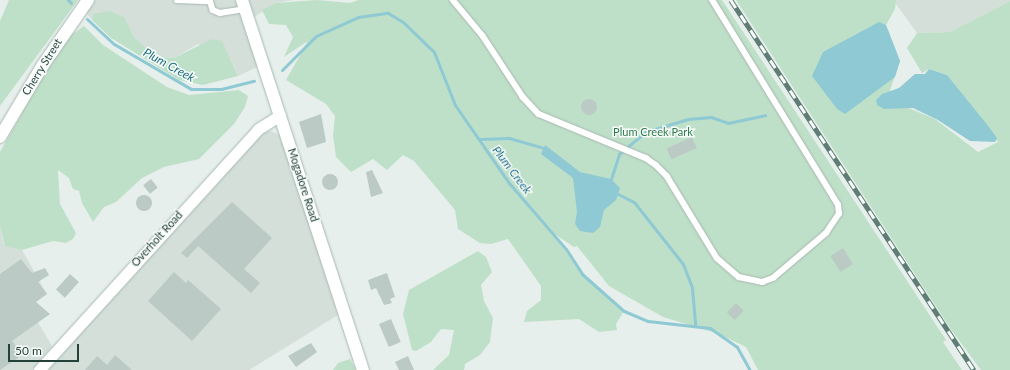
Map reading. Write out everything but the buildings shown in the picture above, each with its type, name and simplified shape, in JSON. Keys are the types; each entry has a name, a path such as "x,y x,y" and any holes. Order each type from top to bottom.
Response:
{"street":[{"name":"Cherry Street","path":"0,137 43,65 88,0"},
{"name":"Mogadore Road","path":"244,5 363,370"},
{"name":"Overholt Road","path":"39,370 258,129 280,115"}],"lane":[{"path":"177,0 210,1 213,10 220,13 244,5"},
{"path":"453,0 484,36 523,97 539,114 646,158 667,176 718,258 739,277 751,281 773,278 835,223 839,214 833,193 712,0"}],"shaded area":[{"path":"95,0 238,0 261,65 238,76 231,60 198,44 174,58 156,57 134,37 125,18 93,14 92,20 86,12"},
{"path":"248,0 293,0 276,3 254,17"},
{"path":"893,0 1010,1 950,32 917,33"},
{"path":"271,131 283,137 338,315 249,370 40,370 262,132"},
{"path":"0,226 4,244 22,250 47,294 29,307 52,346 32,370 0,370"}],"green space":[{"path":"9,0 78,0 0,106 0,21"},
{"name":"Plum Creek Park","path":"317,0 350,3 358,0 722,0 946,340 943,342 962,370 758,370 746,347 719,334 663,317 609,286 577,246 574,247 553,233 582,274 624,311 616,324 617,330 599,332 579,319 524,322 527,311 541,300 541,286 508,239 491,244 480,243 458,229 455,210 414,161 403,155 387,170 373,159 351,172 336,157 333,135 335,116 326,104 286,80 308,41 284,57 293,37 286,25 269,24 262,10 276,3"},
{"path":"736,0 896,0 895,9 886,25 900,61 887,99 935,119 978,152 998,142 968,110 947,75 929,69 922,73 907,48 917,33 950,32 1010,1 1010,370 981,370 952,331"},
{"path":"110,11 125,18 134,37 156,57 174,58 212,39 222,41 238,76 203,85 179,80 111,38 92,20 93,14"},
{"path":"84,26 103,45 167,87 189,95 239,90 248,96 245,107 234,124 199,159 164,167 142,178 116,202 104,207 93,222 82,203 79,191 73,189 69,178 58,170 60,204 76,233 73,239 66,243 53,241 22,250 5,246 0,226 0,152 44,74 69,37"},
{"path":"478,251 486,257 492,272 481,285 484,301 493,318 490,342 480,355 465,364 464,370 433,370 449,355 454,330 441,329 431,342 416,351 412,350 403,314 409,290"},
{"path":"350,359 356,370 333,370 338,363"}],"water":[{"path":"879,22 886,25 900,61 895,77 845,114 837,109 812,76 823,52"},
{"path":"929,69 947,75 997,138 995,142 970,141 938,120 913,108 884,109 877,105 876,100 882,94 899,88 915,74 925,74"},
{"path":"545,145 580,172 611,179 620,188 616,200 604,210 600,227 593,233 580,231 575,224 577,212 573,178 541,154"}],"waterway":[{"name":"Plum Creek","path":"68,0 71,3"},
{"name":"Plum Creek","path":"282,70 316,36 358,17 388,13 403,22 434,52 455,105 509,183 566,249 582,274 624,311 648,321 710,328 737,347 750,370"},
{"name":"Plum Creek","path":"87,19 114,44 191,89 221,89 254,81"},
{"path":"611,179 619,154 645,132 688,119 711,117 728,123 765,115"},
{"path":"480,139 509,138 543,148"},
{"path":"618,194 634,202 683,264 692,288 695,326"}],"railway":[{"path":"731,0 974,370"}]}
